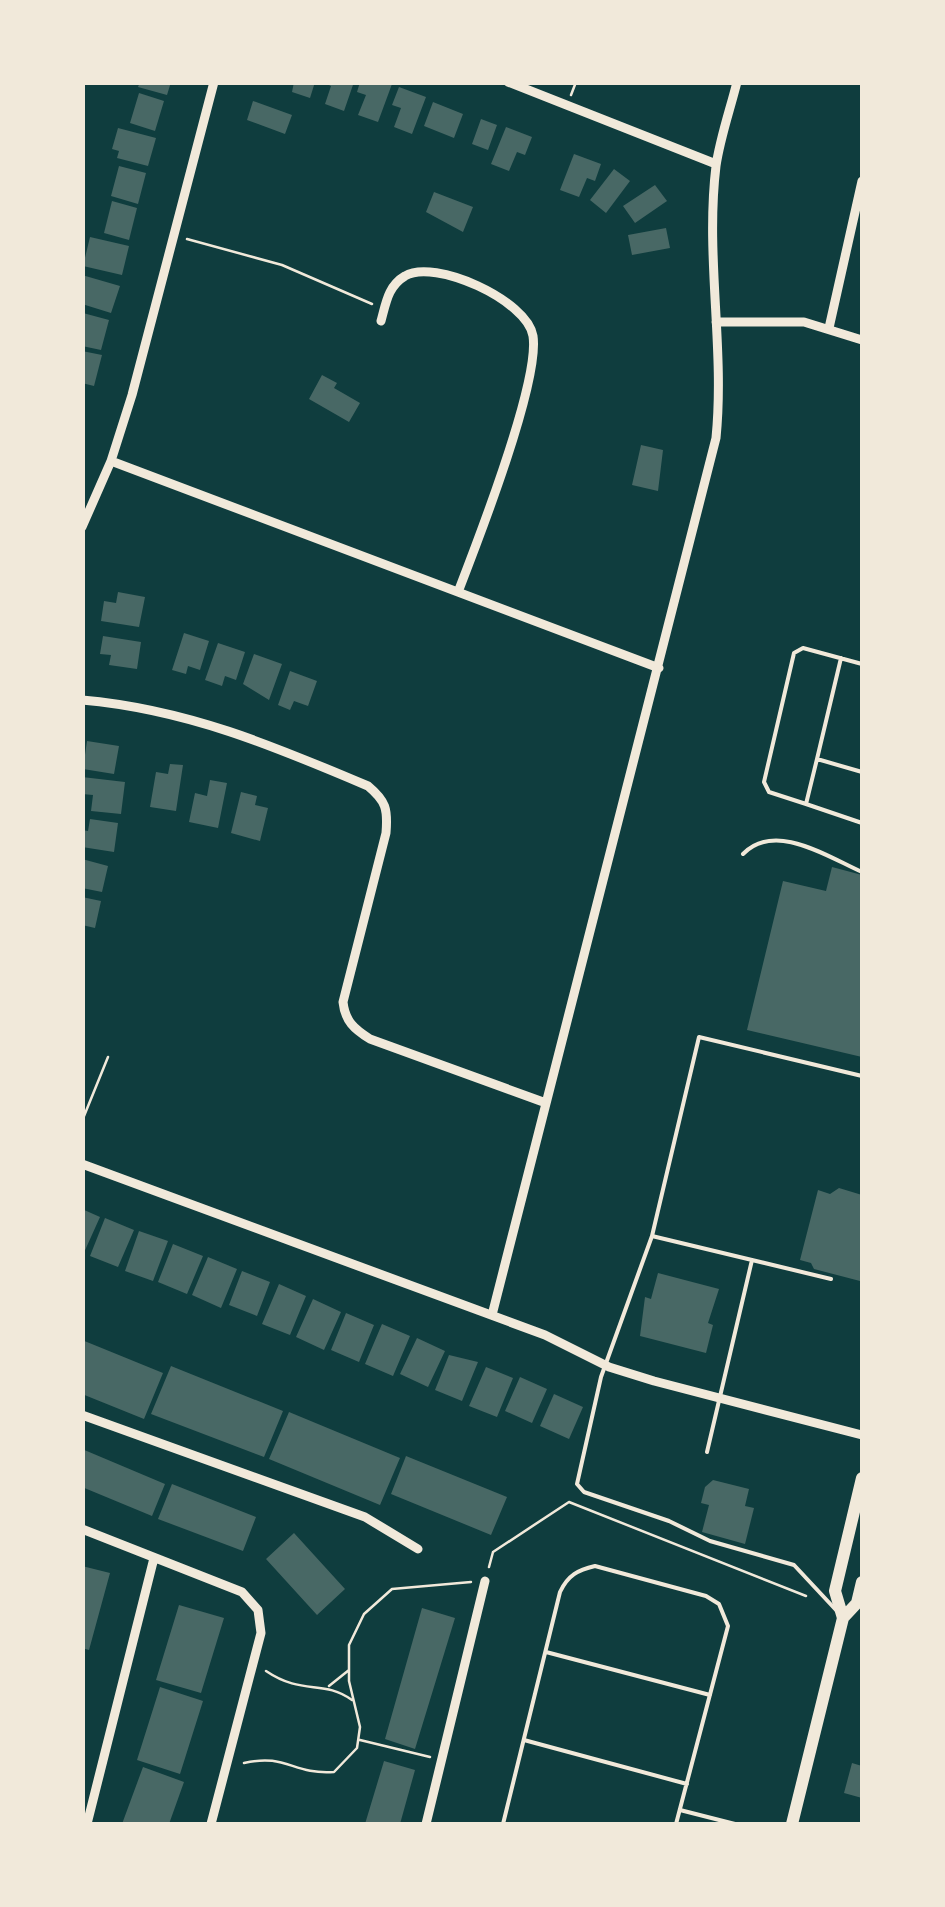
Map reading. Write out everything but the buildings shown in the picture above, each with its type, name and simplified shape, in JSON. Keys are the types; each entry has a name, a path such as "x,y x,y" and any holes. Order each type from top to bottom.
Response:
{"main road":[{"path":"843,1618 835,1592 862,1478"},
{"path":"792,1824 843,1618 857,1603 862,1582"}],"street":[{"path":"82,527 111,461 176,236 214,82"},
{"path":"508,82 716,164"},
{"path":"492,1315 716,438 720,400 716,164 736,82"},
{"path":"829,328 862,181"},
{"path":"381,321 390,288 408,274 430,270 497,294 523,317 533,335 522,398 490,510 458,592"},
{"path":"716,322 804,322 862,340"},
{"path":"111,461 659,668"},
{"path":"82,700 185,715 251,736 368,786 384,799 388,810 386,832 344,1002 345,1014 353,1028 370,1039 546,1103"},
{"path":"82,1164 492,1315 609,1366 862,1435"},
{"path":"82,1415 365,1517 418,1549"},
{"path":"82,1529 242,1592 260,1616 261,1632 211,1824"},
{"path":"88,1824 154,1558"},
{"path":"426,1824 485,1581"}],"lane":[{"path":"862,664 803,648 794,653 764,782 770,792 862,822"},
{"path":"806,804 842,658"},
{"path":"817,759 862,772"},
{"path":"743,854 759,843 784,840 862,872"},
{"path":"843,1618 794,1565 710,1541 580,1489 577,1478 602,1378 652,1236 699,1037 862,1076"},
{"path":"652,1236 831,1279"},
{"path":"707,1452 752,1260"},
{"path":"503,1824 566,1580 595,1566 706,1596 719,1604 728,1626 676,1824"},
{"path":"546,1652 710,1694"},
{"path":"524,1740 687,1784"},
{"path":"680,1810 734,1824"}],"path":[{"path":"176,236 282,266 384,309"},
{"path":"82,1122 108,1056"},
{"path":"244,1763 281,1759 304,1774 334,1772 358,1748 360,1727 349,1670 349,1645 364,1614 392,1589 485,1581 493,1552 570,1502 808,1596"},
{"path":"266,1671 288,1686 308,1690 327,1687 349,1670"},
{"path":"327,1687 354,1701"},
{"path":"358,1740 442,1760"}]}
